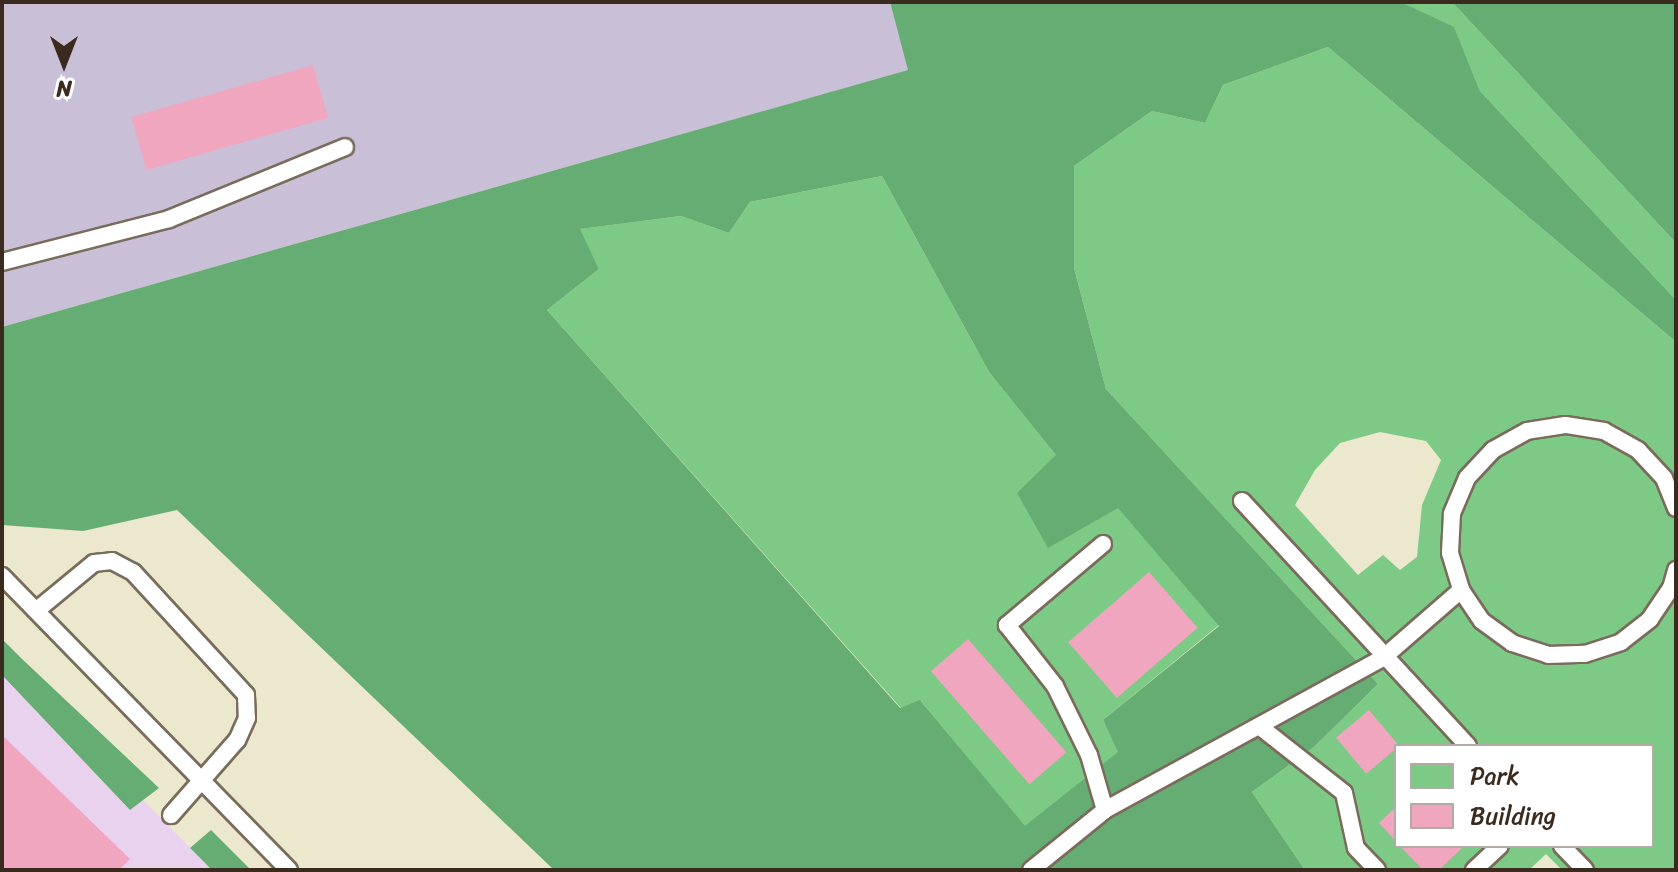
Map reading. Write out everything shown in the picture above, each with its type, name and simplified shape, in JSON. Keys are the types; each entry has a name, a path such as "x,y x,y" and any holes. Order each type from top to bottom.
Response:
{"lane":[{"path":"2,262 169,219 345,147"},
{"path":"1676,508 1664,478 1638,450 1604,431 1565,425 1527,431 1493,450 1467,478 1452,514 1450,553 1461,590 1482,621 1512,643 1548,655 1585,654 1621,642 1650,619 1671,588 1676,570"},
{"path":"1242,501 1466,744"},
{"path":"1103,544 1007,625 1055,686 1089,755 1105,810"},
{"path":"37,610 94,563 112,561 133,572 246,695 247,718 237,740 203,783 171,815"},
{"path":"2,576 289,870"},
{"path":"1031,870 1105,810 1384,657 1461,590"},
{"path":"1259,726 1344,793 1356,848 1377,870"},
{"path":"1474,870 1498,848"},
{"path":"1564,848 1585,870"}],"shaded area":[{"path":"2,2 890,2 909,70 2,327"},
{"path":"2,675 129,809 142,799 212,870 2,870"}],"green space":[{"path":"890,2 1401,2 1454,27 1480,91 1676,300 1676,342 1328,47 1223,85 1205,123 1152,111 1074,166 1074,268 1106,389 1378,684 1314,747 1252,792 1305,870 554,870 177,510 83,531 2,525 2,327 908,70","holes":["882,176 989,372 1056,455 1017,493 1048,548 1118,508 1219,626 1103,720 1118,752 1025,826 920,700 900,708 547,310 599,269 580,229 681,216 729,233 750,202"]},
{"path":"1401,2 1452,2 1676,243 1676,300 1480,91 1454,28"},
{"path":"1452,2 1676,2 1676,243"},
{"path":"1328,47 1676,342 1676,870 1562,870 1546,854 1529,870 1305,870 1252,792 1314,747 1378,684 1106,389 1074,268 1074,166 1152,111 1205,123 1223,85","holes":["1380,432 1426,441 1441,460 1422,505 1417,557 1400,570 1383,555 1358,575 1295,505 1315,470 1340,443"]},
{"path":"882,176 989,372 1057,456 1049,547 1118,507 1219,625 1103,720 1119,752 1025,827 921,701 901,708 547,310 599,269 579,229 681,216 729,233 750,202"},
{"path":"2,639 159,788 130,810 2,675"},
{"path":"211,830 251,870 212,870 190,848"}],"building":[{"path":"313,65 328,118 146,170 131,117"},
{"path":"1149,572 1198,628 1117,698 1068,642"},
{"path":"968,639 1066,752 1029,784 931,671"},
{"path":"1369,710 1398,744 1394,744 1394,750 1366,774 1336,738"},
{"path":"2,735 130,859 119,870 2,870"},
{"path":"1394,809 1394,839 1379,823"},
{"path":"1402,848 1462,848 1439,870 1423,870"}]}
